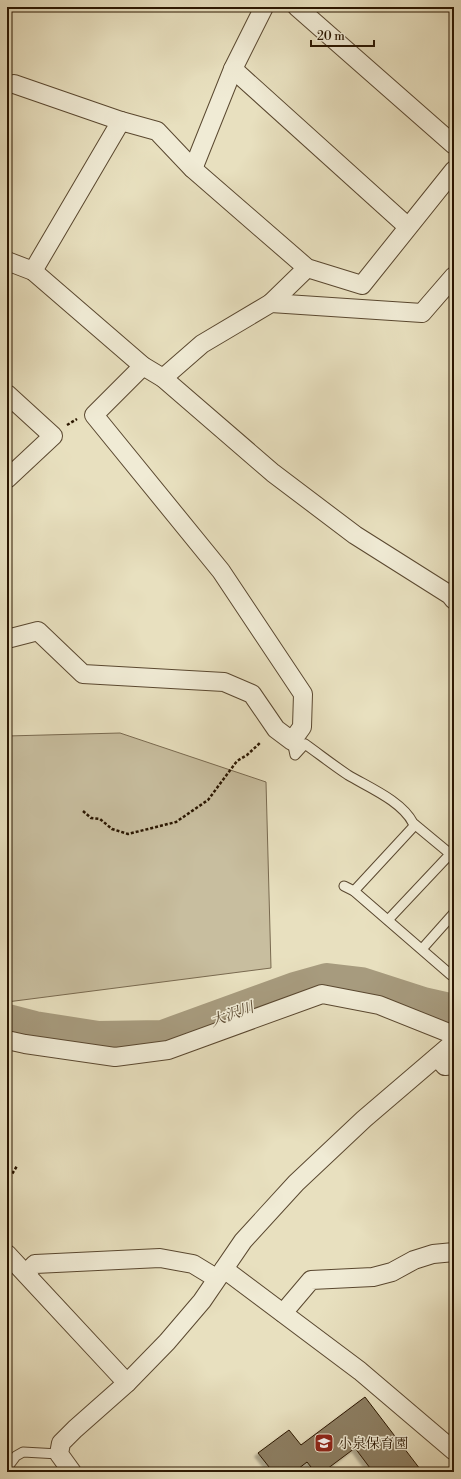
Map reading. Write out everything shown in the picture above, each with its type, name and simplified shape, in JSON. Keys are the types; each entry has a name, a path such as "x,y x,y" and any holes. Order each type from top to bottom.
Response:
{"street":[{"path":"193,169 233,69 264,7"},
{"path":"297,7 454,145"},
{"path":"233,69 407,226"},
{"path":"14,84 121,121 157,131 193,169 307,268 362,285 407,226 454,170"},
{"path":"33,271 121,121"},
{"path":"7,261 33,271 143,366 163,378 273,473 355,535 450,595 454,600"},
{"path":"163,378 202,344 271,303 307,268"},
{"path":"271,303 422,313 454,276"},
{"path":"7,639 38,631 83,674 224,682 252,694 285,736 302,727 302,694 222,572 94,415 143,366"},
{"path":"7,394 53,436 7,479"},
{"path":"7,1040 115,1057 168,1050 322,994 379,1005 454,1035"},
{"path":"72,1472 59,1454 61,1443 127,1383 167,1342 202,1300 243,1241 296,1183 364,1119 454,1042"},
{"path":"436,1057 445,1066 454,1065"},
{"path":"283,1313 311,1280 373,1276 392,1272 414,1260 433,1254 454,1252"},
{"path":"7,1254 127,1383"},
{"path":"26,1273 35,1264 160,1258 193,1264 220,1274 283,1313 360,1371 454,1451"}],"lane":[{"path":"285,736 295,755 305,744 349,775 374,788 409,815 415,825 453,854 388,920"},
{"path":"354,890 415,825"},
{"path":"344,886 354,890 451,975 454,974"},
{"path":"422,949 454,913"},
{"path":"7,1468 16,1456 23,1452 59,1454"}],"path":[{"path":"53,436 74,420 94,415"},
{"path":"83,811 91,818 100,818 112,829 128,834 176,822 208,800 237,761 258,743 285,736"},
{"path":"7,1182 17,1166"}],"shaded area":[{"path":"120,733 266,782 271,968 7,1002 7,736"}],"building":[{"path":"365,1397 420,1469 416,1472 373,1472 355,1448 323,1472 315,1472 307,1462 294,1472 273,1472 258,1453 289,1430 301,1445"}],"waterway":[{"name":"大沢川","path":"7,1023 34,1030 98,1040 163,1039 295,991 327,982 361,986 423,1006 454,1013"}],"place":[{"name":"小泉保育園","path":"324,1443"}]}
